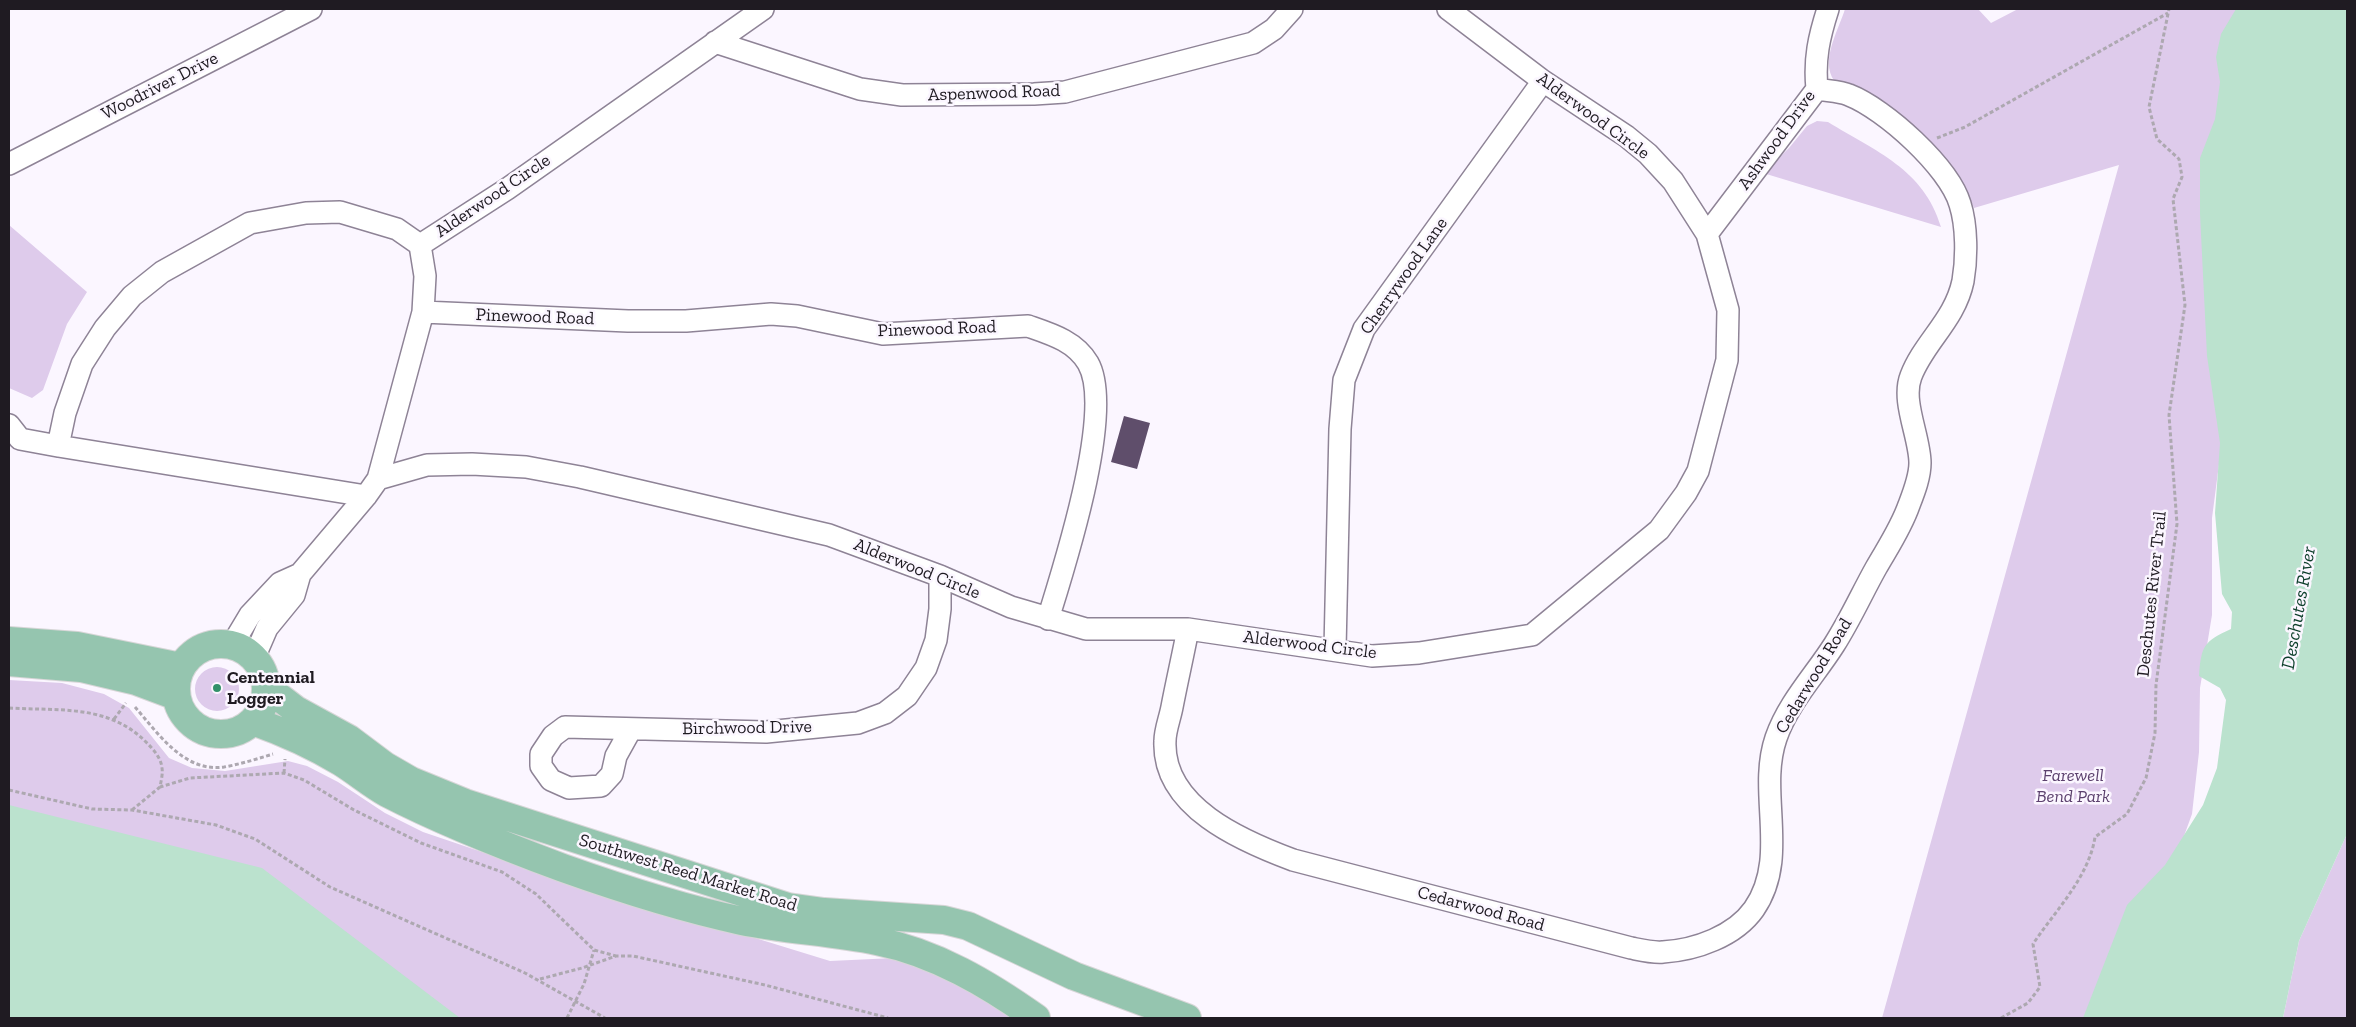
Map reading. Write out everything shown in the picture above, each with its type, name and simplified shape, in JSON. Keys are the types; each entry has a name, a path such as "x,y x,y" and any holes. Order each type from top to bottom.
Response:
{"main road":[{"path":"9,641 77,646 181,667"},
{"path":"217,644 243,651 260,666 266,687 261,711 242,730 228,734 213,734 200,730 188,721 180,709 176,696 176,681 181,667 190,655 203,647 217,644"},
{"path":"9,662 81,668 136,682 176,696"},
{"name":"Southwest Reed Market Road","path":"266,687 296,710 349,739 402,776 466,803 788,907 824,912 944,920 968,926 1074,976 1187,1018"},
{"name":"Southwest Reed Market Road","path":"253,721 290,734 341,762 385,791 426,812 561,867 627,890 742,921 876,941 908,949 964,972 998,991 1036,1018"}],"street":[{"name":"Woodriver Drive","path":"9,164 311,9"},
{"name":"Alderwood Circle","path":"243,651 267,628 294,595 300,574 366,496 378,479 422,312 425,276 420,244 506,189 763,9"},
{"name":"Aspenwood Road","path":"715,42 860,89 902,95 1034,94 1065,92 1253,43 1274,29 1292,9"},
{"name":"Alderwood Circle","path":"378,479 428,465 472,464 526,467 580,477 829,535 940,576 1011,607 1048,620 1086,629 1188,629 1335,649 1372,656 1419,653 1532,635 1659,530 1686,493 1698,471 1727,360 1728,310 1707,234 1673,182 1648,154 1543,81 1448,9"},
{"name":"Ashwood Drive","path":"1707,234 1817,89 1815,65 1821,32 1828,9"},
{"name":"Cherrywood Lane","path":"1335,649 1340,429 1344,380 1350,361 1364,329 1543,81"},
{"name":"Cedarwood Road","path":"1188,629 1165,741 1170,772 1185,796 1211,821 1250,844 1293,860 1631,948 1662,952 1692,947 1734,931 1754,908 1768,881 1772,856 1770,761 1776,738 1788,712 1834,644 1893,540 1909,507 1918,478 1920,462 1909,393 1910,377 1954,308 1963,281 1965,257 1960,204 1950,182 1918,145 1870,106 1848,94 1817,89"},
{"path":"58,446 65,412 82,364 105,328 132,296 162,272 250,223 306,213 340,212 397,229 420,244"},
{"name":"Pinewood Road","path":"422,312 628,321 686,321 771,314 797,316 883,334 1028,326 1051,334 1074,346 1089,364 1097,391 1094,430 1085,487 1048,620"},
{"path":"9,426 20,439 366,496"},
{"name":"Birchwood Drive","path":"631,729 766,732 858,723 885,713 907,696 926,668 936,640 940,609 940,576"}],"path":[{"path":"1918,145 1965,127 2168,11"},
{"name":"Deschutes River Trail","path":"2001,1018 2028,1004 2040,988 2033,944 2059,910 2093,855 2095,837 2127,814 2146,778 2156,733 2156,685 2177,524 2169,415 2185,305 2173,199 2182,178 2179,159 2157,139 2149,107 2168,11"},
{"path":"114,719 129,700 174,751 199,764 222,768 281,752"},
{"path":"9,708 87,712 114,719 132,728 156,752 162,768 160,787"},
{"path":"284,773 285,757"},
{"path":"132,810 160,787 190,778 284,773 304,780 354,810 421,843 502,872 536,894 594,950 616,956 641,957 765,985 888,1018"},
{"path":"9,790 92,809 132,810 216,825 255,839 330,887 539,980 605,1018"},
{"path":"567,1018 590,966 594,950"},
{"path":"539,980 590,966 616,956"}],"green space":[{"name":"Farewell Bend Park","path":"1845,9 1978,9 1991,23 2018,9 2264,9 2225,418 2212,518 2212,615 2200,688 2199,752 2192,814 2169,877 2141,1018 1882,1018 2119,165 1974,208 1963,185 1935,149 1899,122 1838,85 1832,77 1829,68 1829,58"},
{"path":"1817,121 1828,122 1896,164 1923,190 1933,207 1941,227 1763,173 1789,148 1807,126"},
{"path":"9,225 87,292 67,324 43,390 32,398 9,388"},
{"path":"221,667 233,673 238,680 238,698 233,705 226,710 213,711 205,708 198,701 195,685 198,677 205,670"},
{"path":"9,680 62,683 104,694 129,708 169,758 192,768 225,771 288,761 307,766 338,782 385,813 423,832 547,874 830,961 894,958 953,980 1015,1018 459,1018 9,816"},
{"path":"2347,834 2347,1018 2283,1018 2299,941"}],"water":[{"name":"Deschutes River","path":"2236,9 2347,9 2347,834 2299,941 2283,1018 2083,1018 2127,905 2165,865 2203,805 2217,768 2226,700 2220,688 2199,676 2203,651 2215,637 2231,629 2232,612 2222,594 2215,513 2220,443 2207,356 2200,214 2200,158 2215,119 2220,82 2216,57 2221,34"},
{"path":"9,805 262,868 460,1018 9,1018"}],"building":[{"path":"1124,416 1150,423 1137,469 1111,462"}],"place":[{"name":"Centennial Logger","path":"217,688"}]}
